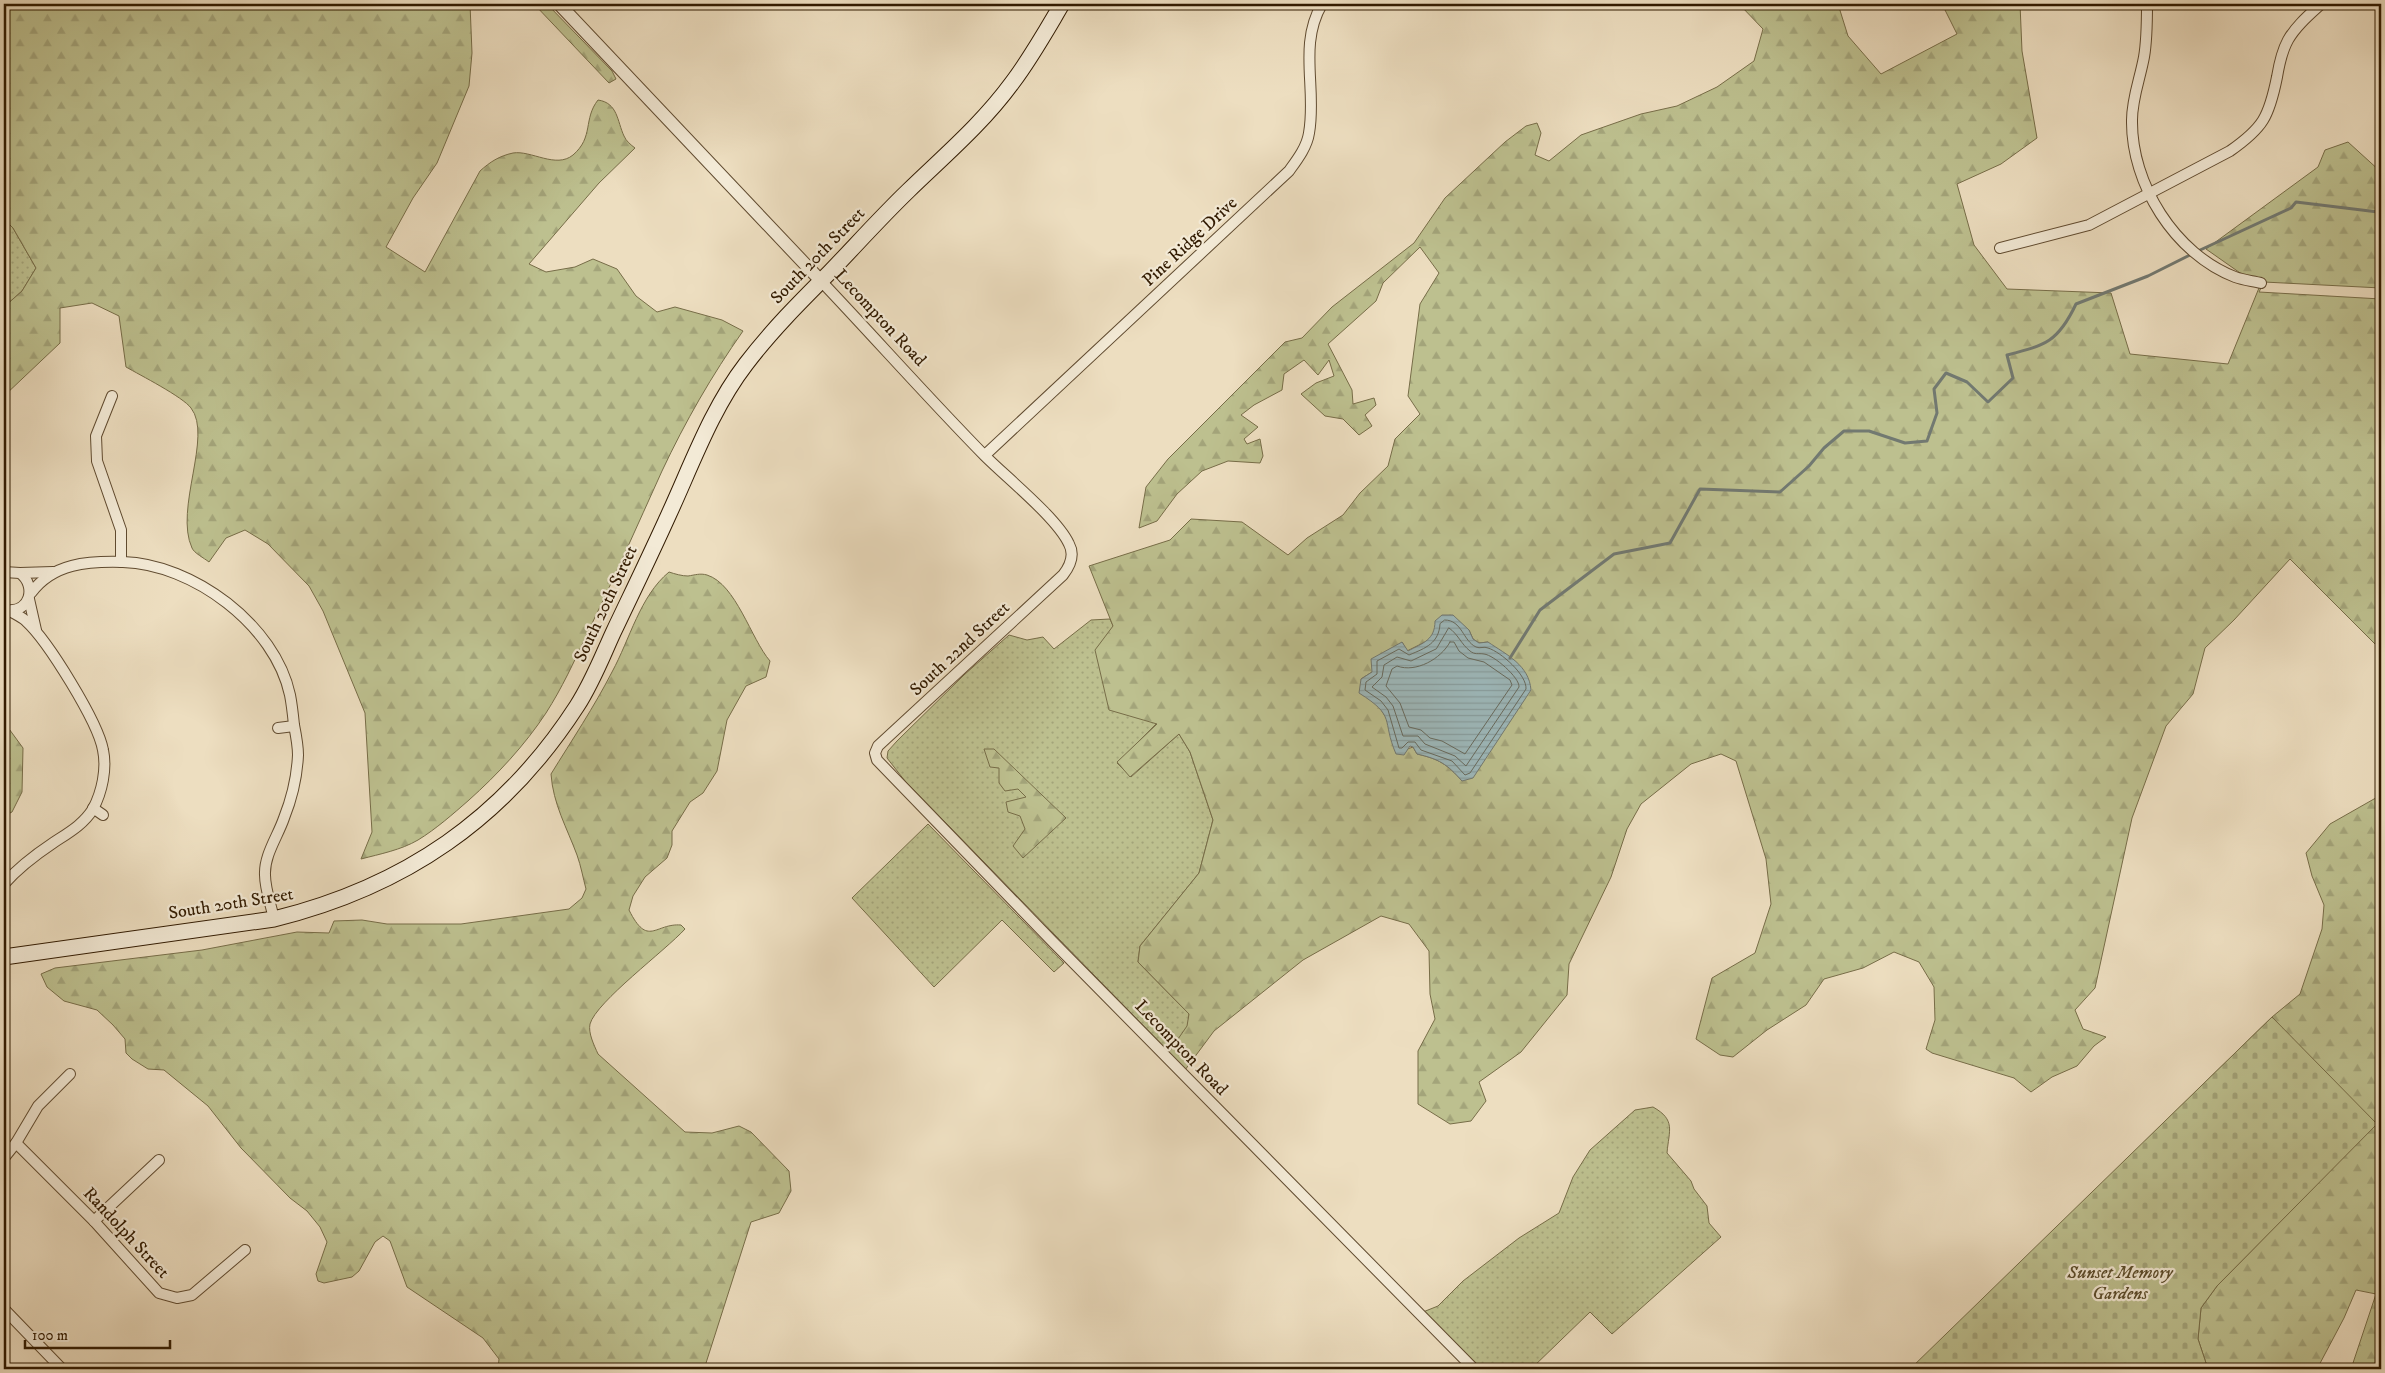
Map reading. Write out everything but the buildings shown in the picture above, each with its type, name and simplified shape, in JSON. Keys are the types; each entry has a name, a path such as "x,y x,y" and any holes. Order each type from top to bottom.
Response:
{"main road":[{"name":"South 20th Street","path":"4,957 274,919 336,901 407,869 432,855 486,813 514,788 579,704 714,418 744,366 785,317 907,192 966,137 1011,85 1037,47 1062,4"}],"street":[{"name":"Lecompton Road","path":"559,4 985,455 1055,523 1070,544 1072,555 1070,566 1063,575"},
{"name":"Pine Ridge Drive","path":"985,455 1290,171 1300,156 1309,135 1311,113 1308,59 1310,33 1322,4"},
{"path":"2147,4 2144,57 2134,95 2132,122 2135,150 2149,194 2174,232 2214,267 2234,276 2261,283"},
{"path":"2000,248 2089,225 2230,152 2257,130 2268,114 2287,42 2295,29 2321,4"},
{"path":"112,396 96,436 97,461 121,530 121,562"},
{"path":"13,572 54,572 83,564 140,563 171,571 200,584 242,614 260,634 282,671 290,694 298,754 295,784 284,818 268,855 264,874 274,919"},
{"path":"4,564 29,582 32,618 38,635"},
{"path":"6,610 21,608 39,582 54,572"},
{"name":"South 22nd Street","path":"878,746 1063,575"},
{"path":"4,884 20,866 76,828 93,808 105,769 98,731 69,682 38,635 25,620 6,610"},
{"path":"278,728 294,726"},
{"name":"Lecompton Road","path":"878,746 875,753 877,760 1052,941 1474,1369"},
{"path":"93,808 103,815"},
{"path":"4,1158 38,1106 70,1074"},
{"name":"Randolph Street","path":"16,1142 94,1221 159,1293 177,1298 192,1296 245,1250"},
{"path":"94,1221 160,1160"},
{"path":"4,1309 62,1369"}],"green space":[{"path":"4,4 470,4 472,53 469,86 437,163 413,198 386,247 425,272 480,171 495,160 513,153 528,154 551,160 566,159 573,155 584,141 593,107 598,100 610,105 616,114 625,138 635,148 599,183 529,264 546,272 575,267 593,259 617,269 636,296 657,312 675,307 722,320 743,331 710,382 680,435 572,665 546,713 520,748 469,800 425,836 405,846 361,859 372,832 365,713 323,611 309,586 268,544 245,530 226,538 209,562 193,550 188,532 187,514 198,436 197,420 186,403 171,392 126,367 119,316 92,303 60,308 60,343 4,396 4,307 22,291 36,268 13,228 4,219"},
{"path":"534,4 547,4 612,71 616,79 609,83"},
{"path":"1739,4 1838,4 1848,36 1881,74 1957,34 1942,4 2020,4 2022,51 2037,138 2001,164 1957,184 1974,245 2007,289 2111,293 2130,354 2228,364 2261,283 2243,275 2206,249 2318,167 2325,150 2348,142 2381,172 2381,288 2264,282 2259,292 2381,299 2381,650 2290,559 2234,620 2205,648 2193,694 2166,726 2132,818 2095,988 2075,1010 2083,1029 2106,1037 2094,1046 2077,1066 2052,1077 2031,1092 2014,1078 1932,1053 1926,1049 1935,1020 1934,987 1919,962 1894,952 1863,968 1824,979 1806,1005 1767,1030 1733,1057 1720,1055 1696,1039 1712,978 1755,953 1771,904 1766,859 1736,761 1721,754 1691,764 1641,804 1627,829 1611,877 1569,964 1567,995 1521,1052 1479,1082 1486,1101 1471,1121 1450,1124 1418,1104 1418,1051 1435,1019 1430,994 1429,951 1409,924 1381,916 1303,960 1214,1031 1185,1070 1169,1052 1187,1026 1189,1014 1138,962 1140,946 1199,873 1213,820 1190,752 1179,734 1130,777 1117,762 1157,724 1109,710 1095,650 1113,626 1089,566 1170,540 1191,519 1242,522 1288,555 1307,538 1343,515 1360,493 1388,466 1395,439 1420,414 1408,396 1420,304 1439,273 1420,247 1383,283 1376,301 1328,344 1352,390 1353,404 1374,398 1376,405 1365,415 1372,426 1359,435 1343,419 1325,416 1301,394 1316,383 1334,376 1329,360 1318,375 1304,360 1284,374 1282,390 1254,405 1241,415 1258,427 1244,439 1247,444 1260,439 1263,456 1260,463 1228,461 1202,471 1177,494 1157,521 1139,528 1146,487 1168,459 1285,342 1302,338 1332,307 1414,243 1445,198 1505,142 1526,126 1537,123 1541,133 1535,155 1549,161 1581,135 1641,114 1677,106 1717,87 1754,61 1763,29","holes":["1469,630 1473,639 1479,643 1488,642 1462,781 1447,766 1437,760 1417,754 1413,747 1396,753 1387,719 1361,679 1372,672 1402,642 1407,651 1431,639 1435,631"]},
{"path":"4,219 13,228 36,268 22,291 4,307"},
{"path":"669,572 686,576 704,574 717,580 735,600 770,661 766,677 746,686 727,720 717,771 703,793 690,802 672,831 672,845 667,858 645,877 633,896 629,910 641,928 652,931 672,925 681,925 685,929 618,990 595,1014 590,1024 591,1035 598,1054 685,1132 712,1133 739,1126 751,1132 789,1171 791,1191 779,1213 751,1222 706,1363 707,1369 498,1369 499,1359 483,1338 407,1287 390,1241 383,1236 375,1242 359,1271 352,1277 324,1283 318,1281 316,1274 327,1242 320,1227 307,1211 290,1198 241,1148 208,1106 164,1070 148,1069 132,1059 126,1053 125,1039 97,1010 64,1001 47,987 41,974 55,968 202,950 297,932 329,933 334,921 362,920 387,924 461,924 569,909 582,898 586,889 577,855 557,806 551,774 605,685 650,593"},
{"path":"1110,619 1157,723 1117,763 1131,777 1179,734 1190,752 1213,820 1199,873 1140,946 1138,962 1189,1014 1188,1026 1169,1052 905,781 887,758 888,751 897,741 964,675 1009,635 1027,640 1043,637 1054,649 1091,620"},
{"path":"4,722 23,748 22,792 12,812 4,816"},
{"path":"984,749 994,749 1066,818 1023,858 1013,846 1025,829 1020,816 1008,812 1006,802 1026,797 1018,789 1005,791 999,783 999,768 990,767"},
{"path":"2381,795 2381,1369 2351,1369 2376,1294 2356,1290 2344,1318 2317,1369 2208,1369 2198,1339 2201,1308 2217,1286 2368,1132 2145,1141 2272,1017 2300,994 2322,929 2324,905 2312,876 2306,853 2330,824"},
{"path":"928,824 1064,963 1054,972 1002,920 934,987 852,898"},
{"name":"Sunset Memory Gardens","path":"2272,1017 2377,1124 2217,1286 2201,1308 2198,1339 2208,1369 1910,1369"},
{"path":"1653,1107 1665,1116 1668,1121 1670,1132 1667,1153 1691,1181 1694,1189 1707,1206 1709,1223 1721,1237 1612,1334 1590,1312 1531,1369 1480,1369 1423,1312 1438,1306 1463,1281 1519,1238 1559,1213 1573,1177 1590,1150 1635,1110"}],"water":[{"path":"1442,615 1453,615 1469,630 1473,639 1479,643 1488,642 1509,656 1522,667 1531,690 1473,778 1462,781 1447,766 1437,760 1417,754 1413,747 1410,746 1404,755 1396,754 1383,714 1371,701 1359,693 1361,679 1372,672 1371,659 1402,642 1408,651 1423,643 1433,633 1435,621"}],"waterway":[{"path":"2198,251 2291,208 2296,202 2378,212 2381,207"},
{"path":"1510,658 1540,610 1614,554 1670,543 1700,489 1780,492 1844,431 1869,431 1905,443 1927,441 1937,413 1934,389 1946,373 1967,382 1988,402 2013,378 2007,355 2032,348 2049,340 2063,327 2076,304 2148,276 2192,254"}]}
